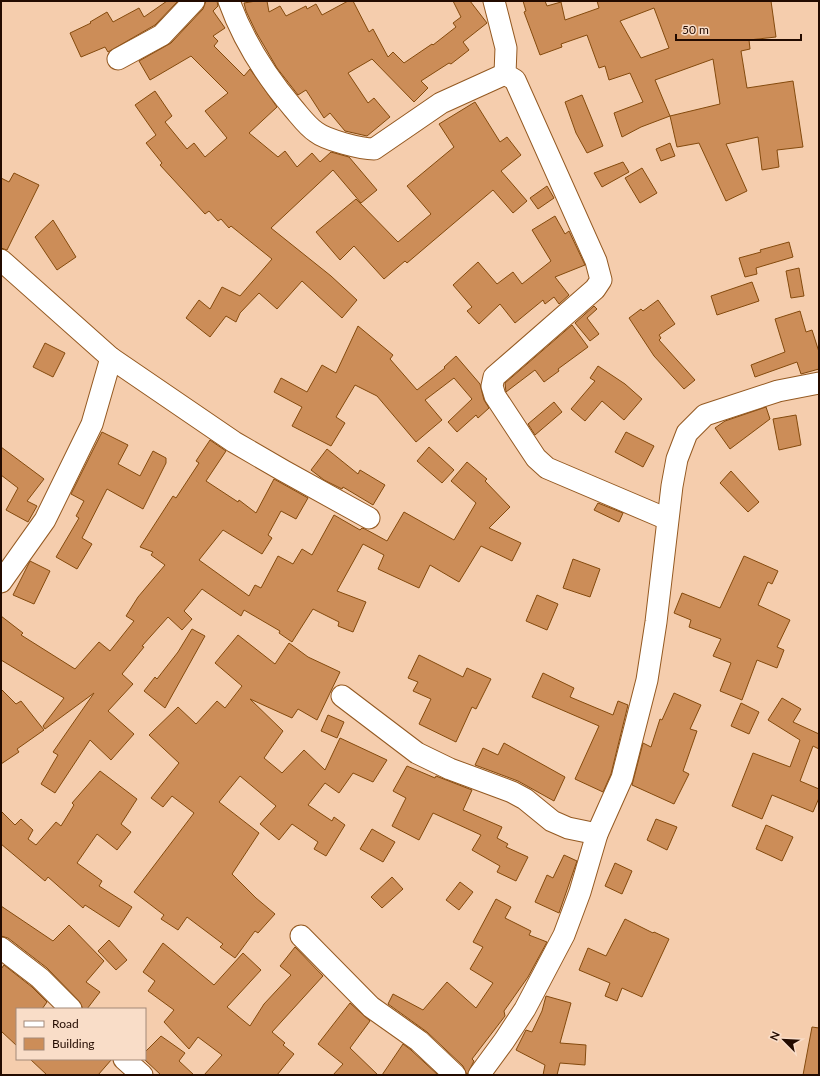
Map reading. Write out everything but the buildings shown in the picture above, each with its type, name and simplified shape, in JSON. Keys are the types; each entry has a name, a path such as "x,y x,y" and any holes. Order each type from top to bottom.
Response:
{"street":[{"path":"118,59 162,35 194,1"},
{"path":"229,1 243,34 282,94 315,132 330,139 374,149 441,103 505,74"},
{"path":"494,1 506,48 505,74"},
{"path":"505,74 515,80 596,261 601,280 595,289 494,377 492,386 495,396 536,458 547,468 667,519"},
{"path":"1,260 112,358 234,442 284,472 369,518"},
{"path":"1,582 45,520 92,424 112,358"},
{"path":"479,1075 525,1009 564,935 580,892 597,834 622,778 647,680 662,572 667,519 677,459 687,433 705,415 778,391 819,383"},
{"path":"342,696 417,753 450,769 512,792 525,799 552,821 568,828 597,834"},
{"path":"301,936 371,1007 419,1041 455,1075"},
{"path":"1,948 40,978 71,1008"},
{"path":"125,1060 142,1075"}]}
